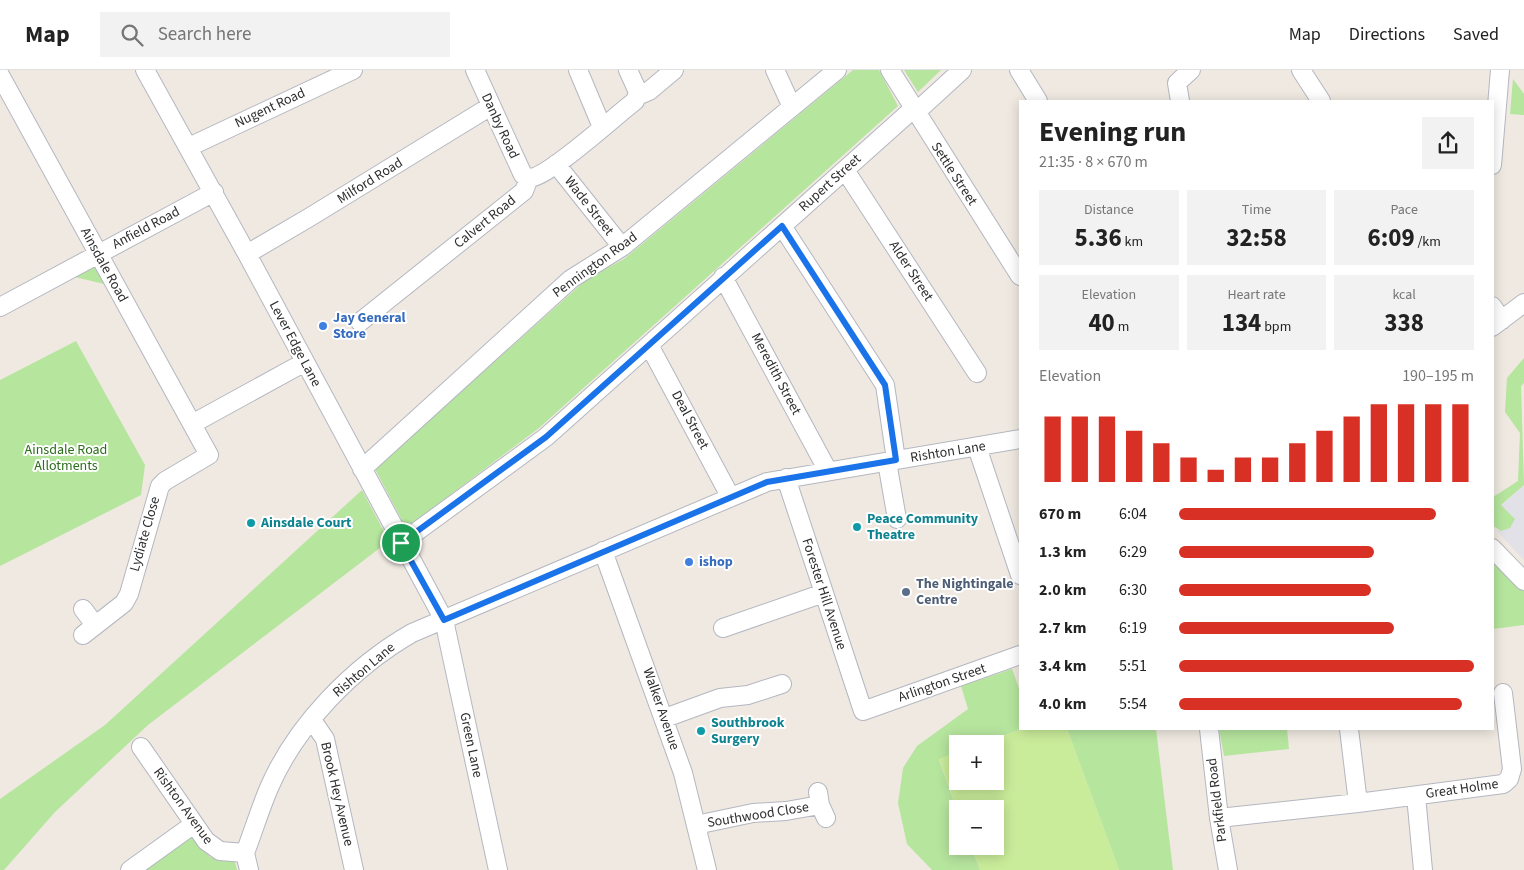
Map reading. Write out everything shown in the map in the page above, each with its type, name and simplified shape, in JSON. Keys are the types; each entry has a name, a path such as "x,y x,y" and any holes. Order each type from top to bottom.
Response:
{"street":[{"path":"0,75 7,70"},
{"name":"Lever Edge Lane","path":"145,70 189,146 444,620"},
{"name":"Nugent Road","path":"189,146 353,70"},
{"name":"Danby Road","path":"474,70 523,175 529,178"},
{"path":"578,70 602,127"},
{"path":"529,178 538,177 556,164 635,100 638,92 628,70"},
{"path":"638,92 645,93 674,70"},
{"path":"775,70 792,107"},
{"name":"Pennington Road","path":"365,474 571,279 622,247 837,70"},
{"name":"Settle Street","path":"890,70 1019,274"},
{"name":"Rupert Street","path":"398,537 546,437 845,170 912,107 962,70"},
{"path":"1019,70 1037,100"},
{"path":"1180,100 1177,93 1177,83 1191,70"},
{"path":"1301,70 1320,100"},
{"path":"1494,151 1500,70"},
{"name":"Ainsdale Road","path":"0,75 209,455"},
{"name":"Milford Road","path":"247,254 310,218 491,106"},
{"name":"Wade Street","path":"556,164 622,247"},
{"name":"Alder Street","path":"845,170 977,373"},
{"name":"Calvert Road","path":"360,322 524,191 529,178"},
{"name":"Anfield Road","path":"0,308 214,192"},
{"path":"782,226 885,385 897,519"},
{"name":"Meredith Street","path":"723,277 828,471"},
{"path":"1496,318 1524,303"},
{"name":"Deal Street","path":"649,345 730,496"},
{"path":"192,424 305,362"},
{"name":"Rishton Lane","path":"247,862 269,787 287,753 334,693 385,649 412,633 730,496 767,482 1019,440"},
{"path":"977,447 1016,553 1019,570"},
{"name":"Lydiate Close","path":"83,609 89,630 124,603 129,594 160,486 165,480 209,455"},
{"name":"Forester Hill Avenue","path":"786,478 863,711"},
{"path":"1494,550 1524,580"},
{"name":"Walker Avenue","path":"603,551 665,718 683,773 707,870"},
{"path":"724,628 824,593"},
{"name":"Green Lane","path":"444,620 498,870"},
{"name":"Arlington Street","path":"863,711 1019,655"},
{"path":"665,718 720,698 748,695 783,682"},
{"name":"Great Holme","path":"1219,818 1358,804 1499,785 1509,779 1512,769 1503,693"},
{"name":"Brook Hey Avenue","path":"312,720 325,739 354,870"},
{"name":"Parkfield Road","path":"1209,730 1219,818 1228,870"},
{"path":"1349,730 1358,804"},
{"name":"Rishton Avenue","path":"140,747 212,847 247,862"},
{"name":"Great Holme","path":"1416,796 1423,870"},
{"name":"Southwood Close","path":"696,825 753,813 786,812 822,805"},
{"path":"130,870 194,824"}],"shaded area":[{"path":"1524,485 1524,560 1496,530 1501,531 1501,506"}],"green space":[{"path":"853,70 879,70 898,106 539,428 406,528 375,469 587,279 624,259"},
{"path":"904,70 941,70 918,92"},
{"path":"1513,79 1524,94 1524,115 1510,114"},
{"path":"98,254 117,287 62,274"},
{"name":"Ainsdale Road Allotments","path":"76,341 145,465 141,495 0,566 0,380"},
{"path":"1524,358 1524,383 1521,386 1524,485 1501,505 1515,519 1510,528 1501,531 1494,527 1494,496 1518,481 1520,433 1505,412 1507,378"},
{"path":"362,490 389,541 148,725 55,812 4,870 0,870 0,799 105,725"},
{"path":"1494,558 1524,591 1524,625 1494,629"},
{"path":"1012,669 1019,688 1019,730 1004,736 949,735 949,756 939,760 953,800 949,800 949,855 974,855 980,870 932,870 907,844 898,803 903,768 917,746 968,709 961,686"},
{"path":"1019,730 1067,730 1119,870 980,870 974,855 1004,855 1004,800 953,800 950,790 1004,790 1004,736"},
{"path":"1067,730 1156,730 1173,870 1119,870"},
{"path":"1219,730 1287,730 1289,749 1224,756"},
{"path":"949,755 949,787 939,759"},
{"path":"189,837 193,837 210,857 235,862 237,870 141,870"}],"place":[{"name":"Jay General Store","path":"323,326"},
{"name":"Ainsdale Court","path":"251,523"},
{"name":"Peace Community Theatre","path":"857,527"},
{"name":"ishop","path":"689,562"},
{"name":"The Nightingale Centre","path":"906,592"},
{"name":"Southbrook Surgery","path":"701,731"}],"route":[{"path":"782,226 885,385 896,460 767,482 502,593 444,620 401,543 546,437 782,226"}]}
